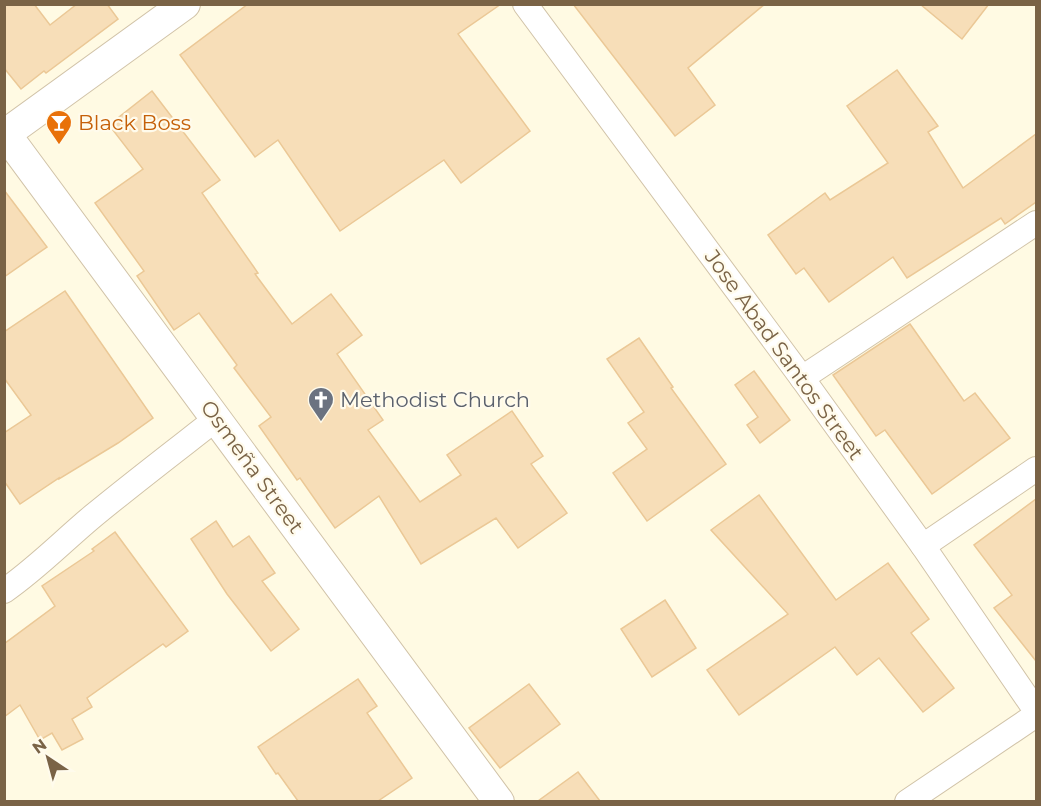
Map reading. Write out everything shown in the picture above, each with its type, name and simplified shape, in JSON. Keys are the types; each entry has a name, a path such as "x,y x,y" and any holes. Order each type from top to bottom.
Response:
{"street":[{"path":"5,133 185,4"},
{"name":"Jose Abad Santos Street","path":"525,4 802,378 923,546 1036,713"},
{"name":"Osmeña Street","path":"5,133 500,801"},
{"path":"802,378 1036,223"},
{"path":"4,591 19,581 132,484 216,418"},
{"path":"923,546 1036,469"},
{"path":"907,801 1036,713"}],"building":[{"path":"4,4 34,4 50,25 77,4 107,4 118,19 21,89 4,68"},
{"path":"248,4 501,4 458,34 530,131 461,183 444,160 340,231 278,140 255,157 180,55"},
{"path":"573,4 765,4 688,68 715,105 675,136"},
{"path":"920,4 989,4 962,39"},
{"path":"897,70 938,126 928,132 963,188 1036,134 1036,202 1005,224 1001,218 907,278 893,257 829,302 804,268 796,274 768,235 825,193 830,200 888,163 847,106"},
{"path":"152,91 220,180 202,193 258,273 255,274 292,324 331,294 362,335 337,354 383,420 368,430 420,502 461,475 447,455 512,411 543,456 531,464 567,513 518,548 496,518 421,564 379,496 335,528 300,478 297,480 259,426 271,417 234,368 237,365 199,313 174,330 137,276 144,271 95,203 143,169 109,125"},
{"path":"4,190 47,247 4,277"},
{"path":"65,291 153,418 118,443 20,504 4,481 4,433 31,415 4,378 4,332"},
{"path":"910,324 964,401 975,393 1010,438 932,494 885,430 876,436 833,375"},
{"path":"639,338 673,387 671,388 726,464 647,521 613,473 647,449 628,423 644,412 607,359"},
{"path":"754,371 790,420 760,443 747,425 758,417 735,385"},
{"path":"759,495 836,600 888,563 929,619 911,633 954,688 923,712 879,658 857,675 835,647 739,715 707,670 788,614 711,530"},
{"path":"1036,499 1036,661 994,608 1012,595 974,545"},
{"path":"216,521 233,547 249,536 275,573 262,581 299,629 271,651 227,594 191,539"},
{"path":"115,532 188,631 166,647 163,644 87,698 92,707 72,719 83,739 62,750 52,733 40,740 20,705 4,717 4,644 55,606 42,586 94,551 92,549"},
{"path":"665,600 696,648 652,677 621,629"},
{"path":"358,679 377,706 367,713 412,778 378,801 298,801 258,747"},
{"path":"529,684 560,724 500,768 469,728"},
{"path":"578,772 600,801 538,801"}],"place":[{"name":"Black Boss","path":"59,146"},
{"name":"Methodist Church","path":"321,423"}]}
